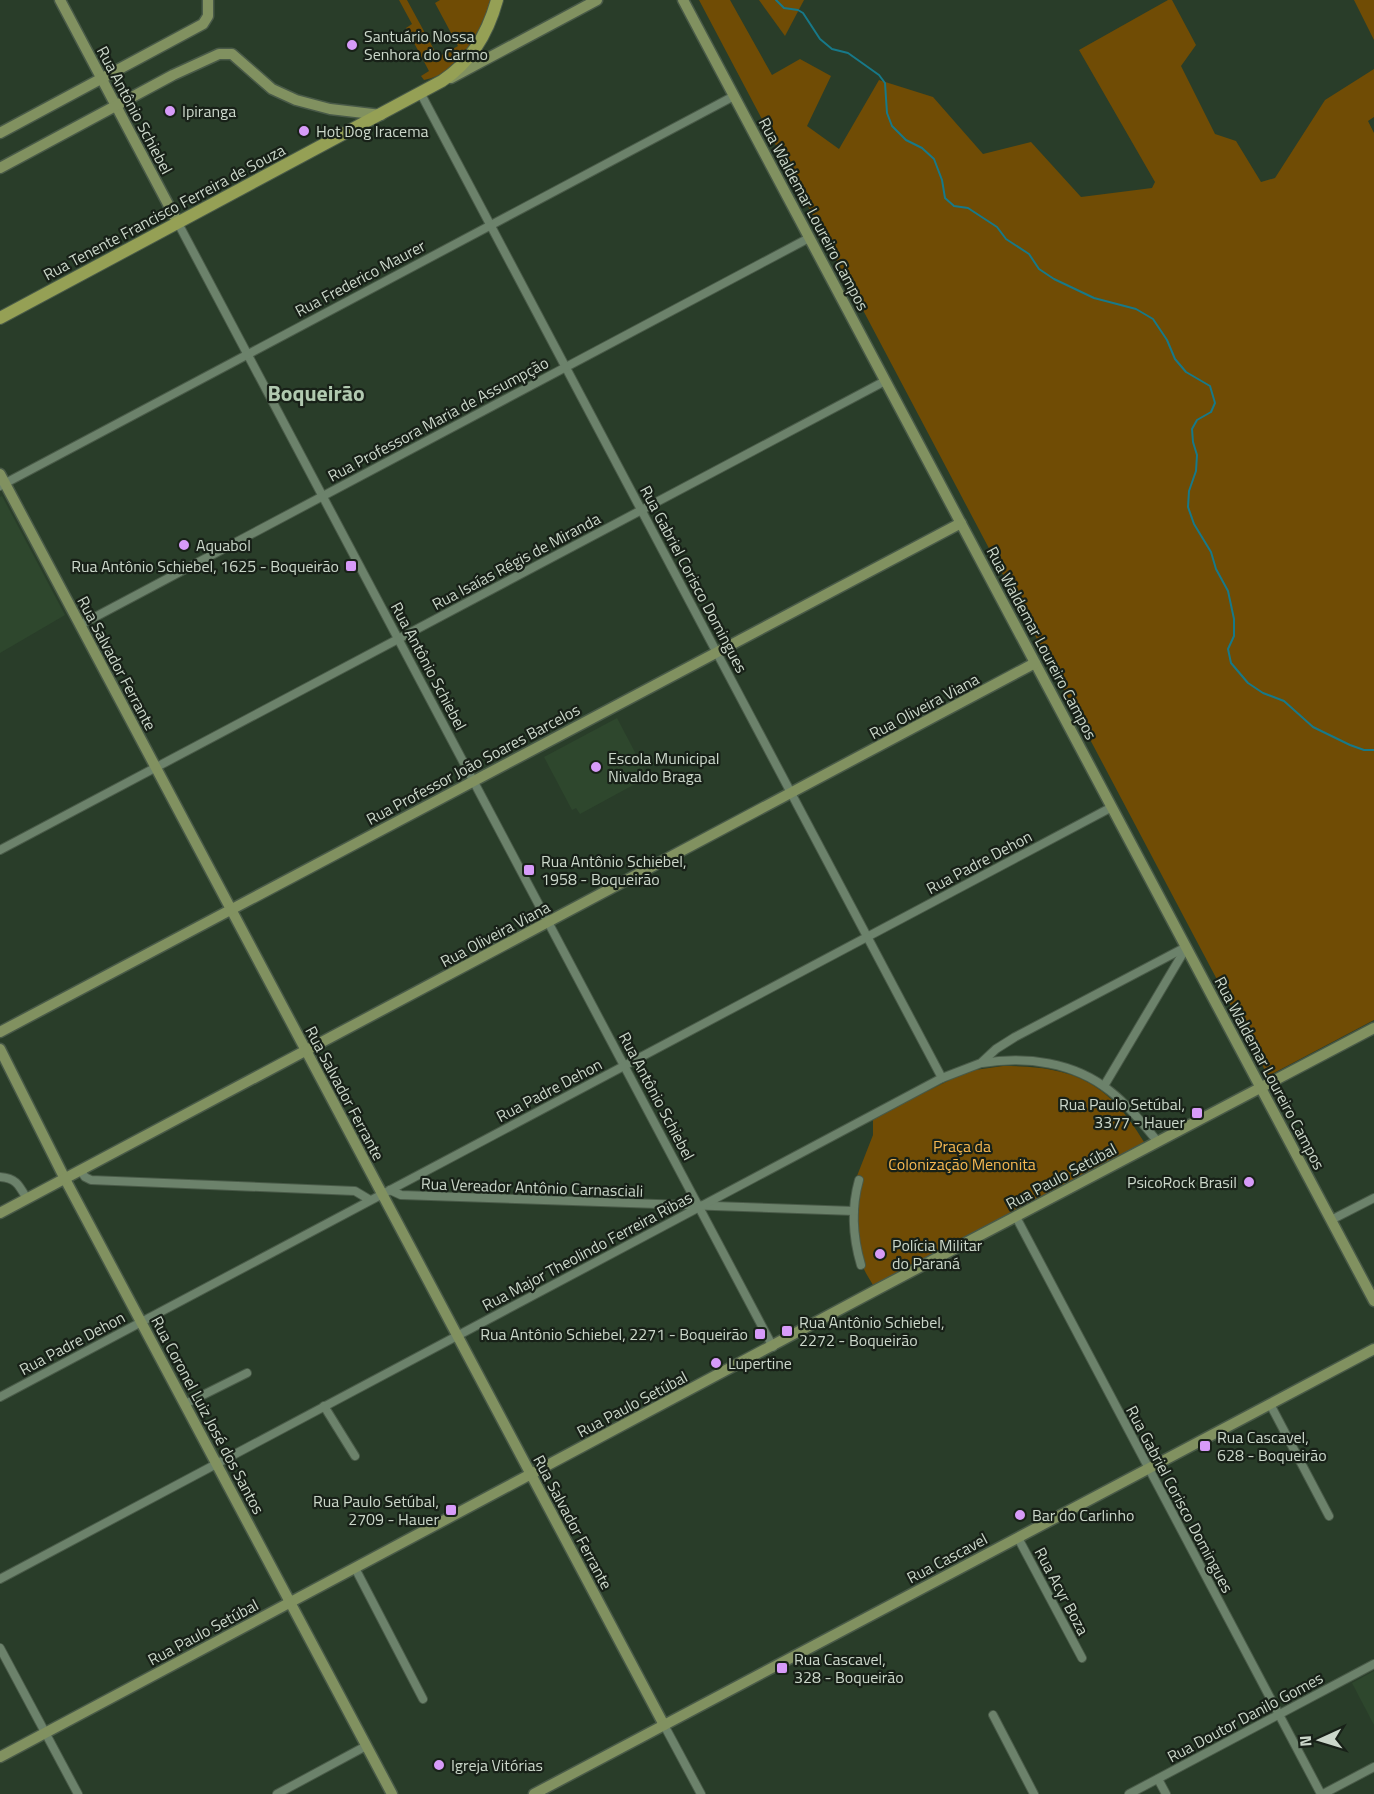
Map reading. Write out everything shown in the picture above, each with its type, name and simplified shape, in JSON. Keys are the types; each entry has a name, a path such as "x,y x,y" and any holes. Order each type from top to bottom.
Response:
{"main road":[{"name":"Rua Antônio Schiebel","path":"60,0 178,223"},
{"path":"0,133 203,24 208,16 208,0"},
{"path":"421,94 451,75 465,62 485,33 497,0"},
{"name":"Rua Tenente Francisco Ferreira de Souza","path":"0,318 597,0"},
{"name":"Rua Waldemar Loureiro Campos","path":"683,0 1374,1301"},
{"path":"0,168 173,75 219,54 232,54 267,85 296,100 330,109 381,115"},
{"name":"Rua Salvador Ferrante","path":"1,481 306,1051 386,1192 457,1336 664,1725"},
{"name":"Rua Professor João Soares Barcelos","path":"0,1032 961,523"},
{"name":"Rua Oliveira Viana","path":"0,1214 1035,663"},
{"name":"Rua Paulo Setúbal","path":"0,1757 1374,1028"},
{"name":"Rua Coronel Luiz José dos Santos","path":"0,1049 65,1179 392,1794"},
{"name":"Rua Cascavel","path":"534,1794 1374,1349"}],"street":[{"name":"Rua Gabriel Corisco Domingues","path":"421,94 942,1078"},
{"name":"Rua Frederico Maurer","path":"1,481 247,354 734,96"},
{"name":"Rua Antônio Schiebel","path":"178,223 773,1347"},
{"name":"Rua Professora Maria de Assumpção","path":"80,625 809,238"},
{"name":"Rua Isaías Régis de Miranda","path":"0,850 885,381"},
{"name":"Rua Padre Dehon","path":"0,1396 1112,807"},
{"name":"Rua Major Theolindo Ferreira Ribas","path":"0,1579 942,1078 981,1063 1015,1037 1186,947"},
{"path":"1104,1086 1186,947"},
{"path":"981,1063 1009,1060 1044,1062 1075,1070 1104,1086 1118,1097 1158,1142"},
{"path":"81,1171 91,1180 356,1191 370,1200"},
{"path":"0,1177 10,1178 19,1186 27,1199"},
{"path":"859,1180 854,1198 854,1211 856,1246 861,1265"},
{"name":"Rua Vereador Antônio Carnasciali","path":"386,1192 401,1195 854,1211"},
{"path":"1331,1220 1374,1197"},
{"name":"Rua Gabriel Corisco Domingues","path":"1016,1217 1322,1794"},
{"path":"184,1404 247,1373"},
{"path":"1270,1404 1329,1516"},
{"path":"324,1406 355,1456"},
{"name":"Rua Acyr Boza","path":"1017,1538 1082,1658"},
{"path":"355,1568 423,1699"},
{"path":"0,1648 78,1794"},
{"name":"Rua Doutor Danilo Gomes","path":"1129,1794 1374,1664"},
{"path":"993,1715 1034,1794"},
{"path":"664,1725 701,1794"},
{"path":"277,1794 366,1746"},
{"path":"1322,1794 1374,1767"},
{"path":"1158,1779 1166,1794"}],"shaded area":[{"path":"2,496 65,615 0,653 0,497"},
{"name":"Escola Municipal Nivaldo Braga","path":"617,718 648,777 580,814 576,808 572,810 544,757"},
{"path":"1374,1671 1374,1725 1352,1683"}],"green space":[{"path":"399,0 407,0 438,57 458,46 435,3 440,0 495,0 476,38 460,60 438,76 424,80 421,76 429,71 406,28 412,24"},
{"path":"699,0 730,0 772,75 800,59 831,76 807,126 839,149 879,80 933,97 983,154 1031,142 1081,197 1152,188 1155,182 1079,50 1168,0 1172,0 1196,45 1181,66 1215,134 1236,141 1261,182 1275,178 1325,100 1374,69 1374,117 1368,121 1374,133 1374,1020 1268,1076"},
{"path":"759,0 804,0 785,36"},
{"path":"1354,0 1374,0 1374,40"},
{"name":"Praça da Colonização Menonita","path":"1003,1066 1049,1069 1086,1081 1116,1104 1144,1142 873,1285 859,1254 856,1221 863,1178 857,1176 873,1135 873,1118 968,1071"}],"waterway":[{"path":"776,0 784,8 803,13 820,39 832,49 848,53 879,75 885,83 887,113 892,126 906,140 922,148 934,159 942,180 945,198 954,206 968,208 997,227 1006,239 1029,254 1039,269 1054,279 1094,298 1136,309 1153,319 1167,340 1175,359 1186,372 1210,386 1215,403 1211,412 1197,420 1192,429 1197,455 1188,507 1194,524 1211,552 1216,569 1228,591 1234,619 1234,636 1228,649 1231,663 1248,683 1263,693 1284,701 1313,727 1350,745 1364,750 1374,750"}],"place":[{"name":"Santuário Nossa Senhora do Carmo","path":"352,45"},
{"name":"Ipiranga","path":"170,111"},
{"name":"Hot Dog Iracema","path":"304,131"},
{"name":"Aquabol","path":"184,545"},
{"name":"Rua Antônio Schiebel, 1625 - Boqueirão","path":"351,566"},
{"name":"Escola Municipal Nivaldo Braga","path":"596,767"},
{"name":"Rua Antônio Schiebel, 1958 - Boqueirão","path":"529,870"},
{"name":"Rua Paulo Setúbal, 3377 - Hauer","path":"1197,1113"},
{"name":"PsicoRock Brasil","path":"1249,1182"},
{"name":"Polícia Militar do Paraná","path":"880,1254"},
{"name":"Rua Antônio Schiebel, 2272 - Boqueirão","path":"787,1331"},
{"name":"Rua Antônio Schiebel, 2271 - Boqueirão","path":"760,1334"},
{"name":"Lupertine","path":"716,1363"},
{"name":"Rua Cascavel, 628 - Boqueirão","path":"1205,1446"},
{"name":"Rua Paulo Setúbal, 2709 - Hauer","path":"451,1510"},
{"name":"Bar do Carlinho","path":"1020,1515"},
{"name":"Rua Cascavel, 328 - Boqueirão","path":"782,1668"},
{"name":"Igreja Vitórias","path":"439,1765"}],"district":[{"name":"Boqueirão","path":"316,393"}]}
